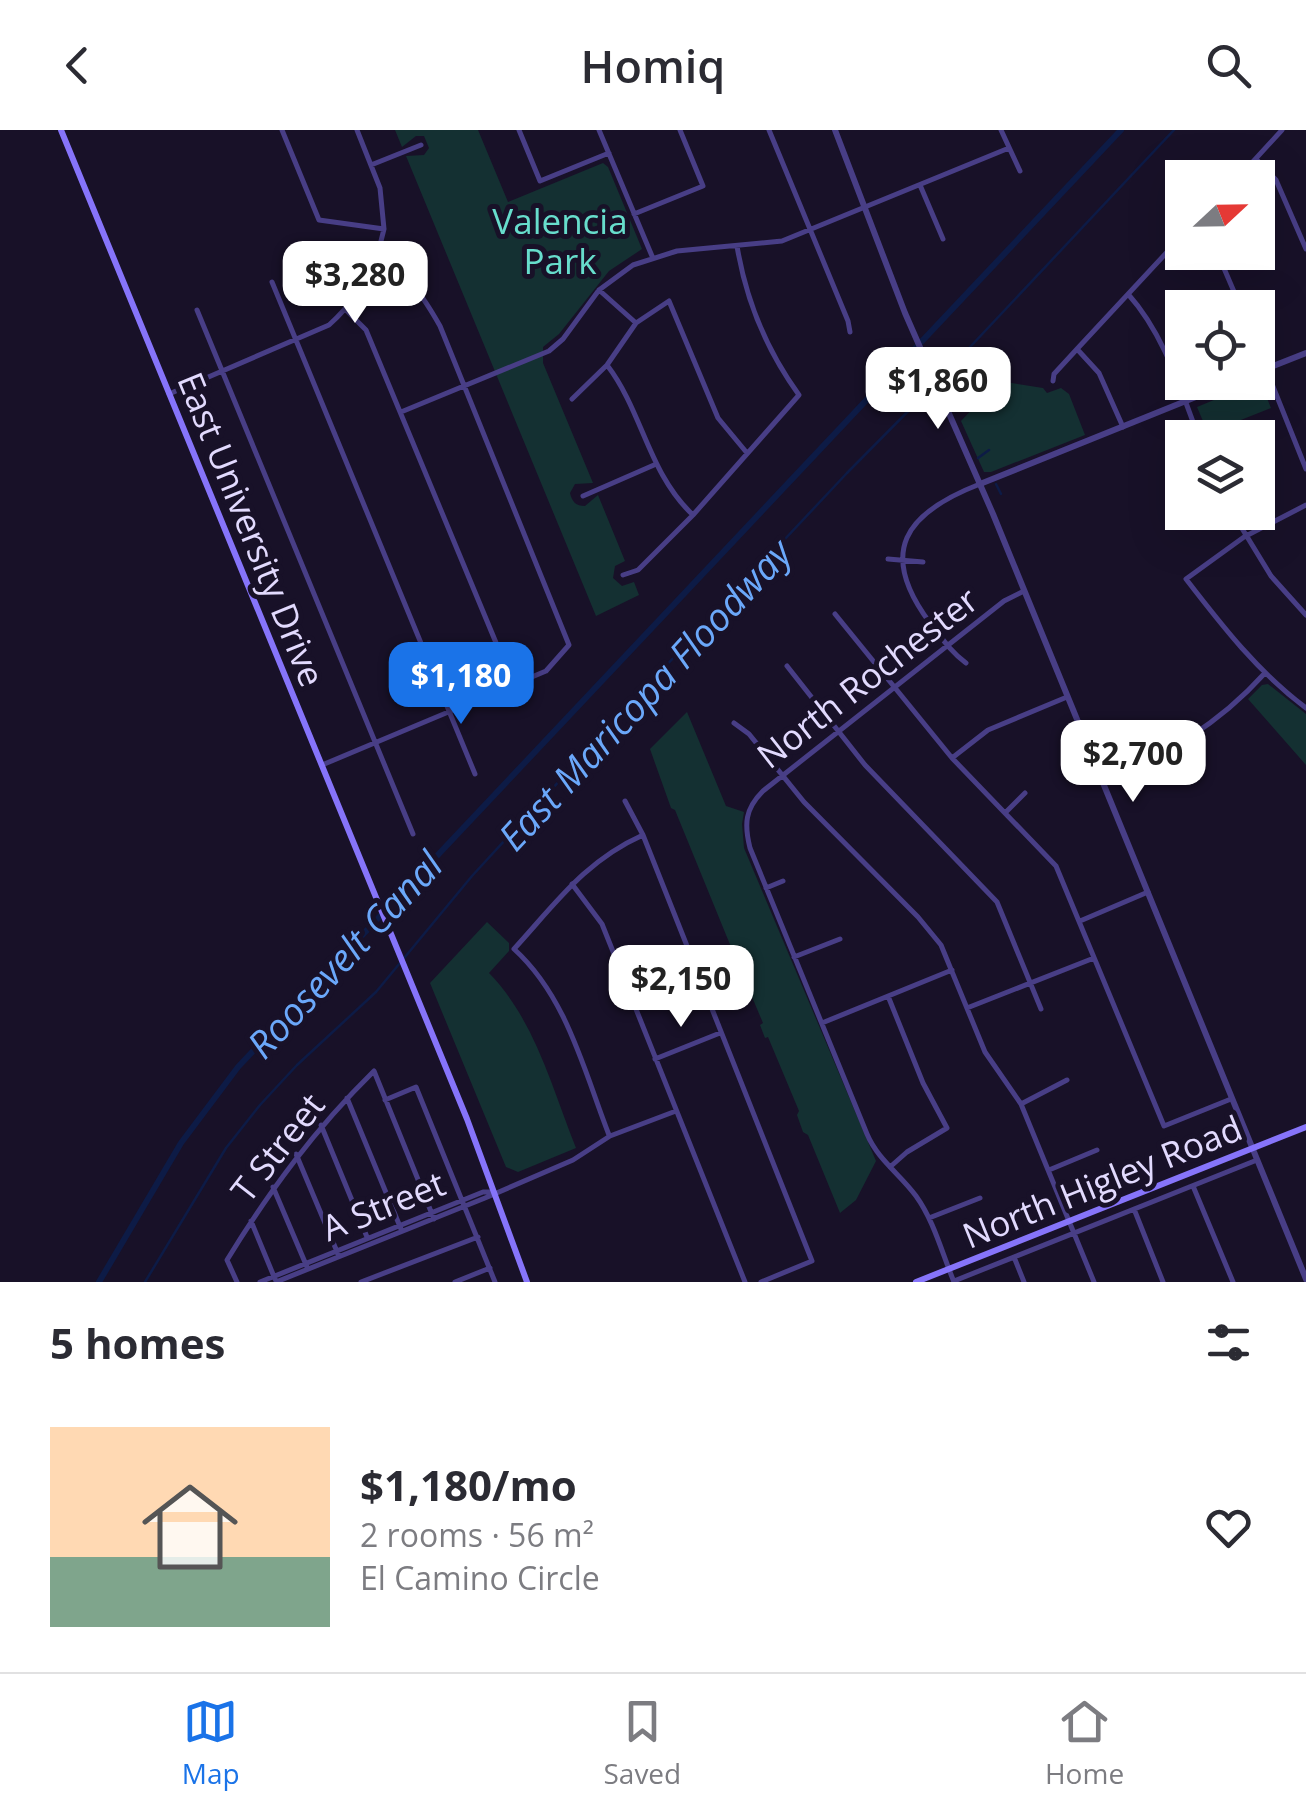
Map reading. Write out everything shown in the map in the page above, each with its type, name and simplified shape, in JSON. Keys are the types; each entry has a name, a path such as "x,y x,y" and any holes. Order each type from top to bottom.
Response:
{"main road":[{"name":"East University Drive","path":"60,130 384,915 527,1282"},
{"name":"North Higley Road","path":"916,1282 1306,1126"}],"street":[{"path":"282,130 319,220 384,228"},
{"path":"169,394 297,341 329,325 346,310 377,262 384,228 383,199 357,130"},
{"path":"518,130 540,181 608,153"},
{"path":"599,130 652,256"},
{"path":"634,214 703,186 680,130"},
{"path":"770,130 850,332"},
{"path":"835,130 916,339 980,484 1306,1279"},
{"path":"1001,130 1020,171"},
{"path":"1282,130 1256,159 1276,180 1306,250"},
{"path":"372,165 421,145"},
{"path":"400,412 549,351 563,340 613,277 652,256 782,241 1008,148"},
{"path":"920,185 943,240"},
{"path":"623,575 638,570 692,515 799,395 775,361 744,287 737,246"},
{"path":"1053,381 1054,374 1165,254"},
{"path":"322,765 546,671 570,645 424,296 398,270 377,262"},
{"path":"272,282 476,774"},
{"path":"599,290 636,323"},
{"path":"1128,294 1148,316 1192,420"},
{"path":"572,399 607,364 636,323 669,302 718,418 748,454"},
{"path":"197,310 414,834"},
{"path":"346,310 366,330 514,686"},
{"path":"1077,349 1099,374 1122,427"},
{"path":"1275,366 1306,353"},
{"path":"607,364 629,398 654,465 672,496 692,515"},
{"path":"966,662 947,645 912,597 904,578 903,561 909,536 928,512 948,497 1191,400"},
{"path":"1275,400 1306,468"},
{"path":"582,496 654,465"},
{"path":"1306,505 1244,537 1186,580 1264,674 1306,708"},
{"path":"1241,530 1271,576 1306,616"},
{"path":"888,559 923,562"},
{"name":"North Rochester","path":"766,888 746,834 748,811 756,798 947,645 1004,602 1024,592"},
{"path":"835,614 952,758 1056,866 1164,1126 1231,1099"},
{"path":"787,666 865,765 997,902 1041,1009"},
{"path":"1103,782 1181,744 1245,696 1264,674"},
{"path":"952,758 988,730 1067,696"},
{"path":"734,722 931,931 952,970 985,1052 1021,1104 1094,1282"},
{"path":"1006,812 1025,793"},
{"path":"625,801 643,835 812,1261 761,1282"},
{"path":"610,1136 557,1002 541,976 514,949 572,884 612,849 643,835"},
{"path":"784,882 766,888 872,1146 918,1198 954,1282"},
{"path":"572,884 602,924 745,1282"},
{"path":"1080,922 1148,892"},
{"path":"794,957 840,939"},
{"path":"966,1008 1094,958"},
{"path":"822,1023 952,970"},
{"path":"888,996 946,1128 907,1152 890,1168"},
{"path":"656,1059 720,1033"},
{"name":"T Street","path":"237,1282 227,1260 296,1154 374,1071 385,1100"},
{"path":"1021,1104 1067,1080"},
{"path":"433,1216 385,1100 416,1087 464,1204"},
{"path":"347,1098 401,1229"},
{"name":"A Street","path":"260,1282 275,1280 495,1192 572,1160 610,1136 676,1110"},
{"path":"321,1124 369,1241"},
{"path":"1049,1170 1097,1150"},
{"path":"296,1154 338,1254"},
{"name":"North Higley Road","path":"954,1282 1258,1160"},
{"path":"1193,1186 1232,1282"},
{"path":"272,1187 307,1266"},
{"path":"929,1218 980,1198"},
{"name":"A Street","path":"464,1204 496,1282"},
{"path":"1134,1209 1163,1282"},
{"path":"251,1221 275,1280"},
{"path":"361,1282 478,1237"},
{"path":"1014,1257 1024,1282"},
{"path":"456,1282 490,1268"},
{"path":"782,1274 785,1282"}],"green space":[{"name":"Valencia Park","path":"395,130 478,130 508,202 603,163 642,249 609,271 559,334 543,347 543,363 593,483 575,484 571,496 577,504 585,506 598,495 625,561 615,566 613,578 622,586 634,582 639,595 596,616 406,156 424,155 429,148 424,136 416,136 402,147"},
{"path":"999,381 1043,388 1047,393 1061,388 1069,394 1085,435 984,472 961,421"},
{"path":"1214,400 1268,400 1271,408 1241,420 1202,420 1197,407"},
{"path":"1268,684 1306,714 1306,765 1248,699"},
{"path":"687,712 726,806 744,812 744,848 876,1161 856,1200 840,1213 808,1135 803,1132 799,1111 768,1037 765,1038 760,1025 763,1023 737,969 650,749"},
{"path":"487,922 509,943 509,951 489,973 530,1033 576,1148 518,1172 506,1167 430,983"}],"waterway":[{"name":"Roosevelt Canal","path":"99,1282 181,1143 238,1067 1121,130"},
{"name":"East Maricopa Floodway","path":"939,380 1174,130"},
{"name":"East Maricopa Floodway","path":"145,1282 226,1148 260,1105 376,992 472,876 630,704 933,386"},
{"path":"978,458 989,450"},
{"path":"996,484 1001,494"}]}
